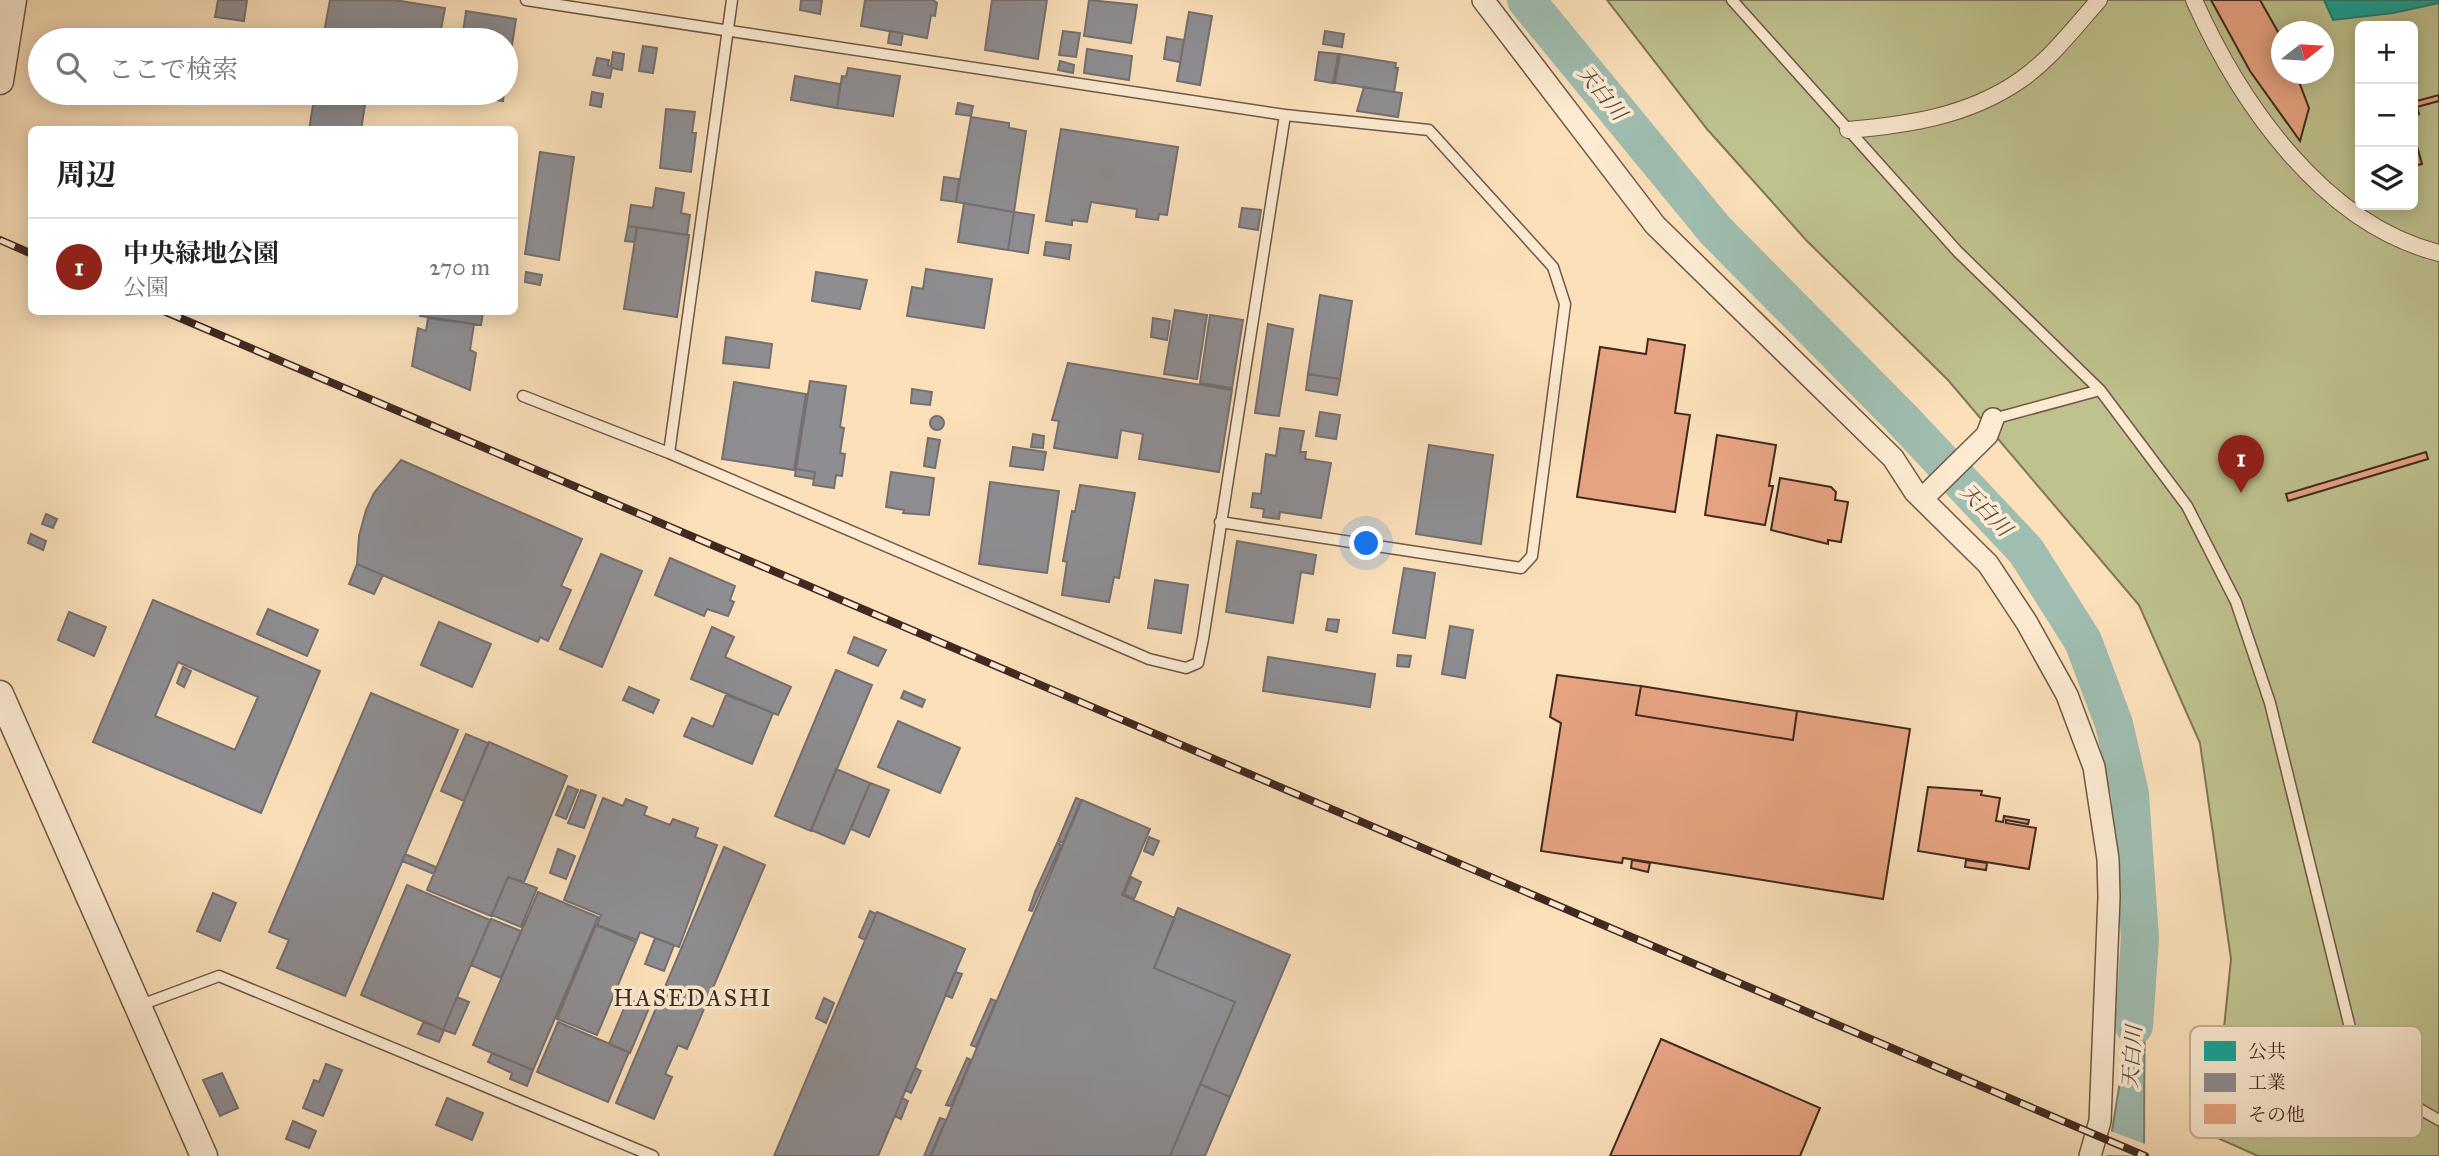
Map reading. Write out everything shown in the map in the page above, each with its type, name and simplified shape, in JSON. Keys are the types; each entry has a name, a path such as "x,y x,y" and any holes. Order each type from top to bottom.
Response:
{"street":[{"path":"0,81 13,0"},
{"path":"1483,0 1655,225 1859,422 1988,564 2027,623 2067,695 2094,767 2108,859 2109,897 2100,1121 2090,1156"},
{"path":"1849,130 1912,125 1964,109 2019,81 2060,44 2099,0"},
{"path":"2194,0 2213,43 2275,140 2348,208 2411,246 2439,253"},
{"path":"1925,495 1990,427"},
{"path":"2,699 204,1156"}],"lane":[{"path":"526,0 1285,116 1429,130 1553,267 1565,304 1532,556 1521,568 1220,522"},
{"path":"669,453 732,0"},
{"path":"1732,0 1958,252 2100,390 2186,506 2236,602 2270,702 2350,1026"},
{"path":"523,396 669,453 1149,659 1186,668 1198,663 1285,116"},
{"path":"1990,427 2100,390"},
{"path":"138,1006 219,976 653,1156"},
{"path":"2422,1110 2439,1120"}],"green space":[{"path":"1607,0 2439,0 2439,1156 2258,1156 2218,1138 2422,1138 2422,1026 2224,1026 2231,959 2200,743 2139,605 1948,380 1806,240 1707,129"}],"water":[{"path":"2145,925 2144,1156 2108,1156"}],"pier":[{"path":"2110,1131 2148,1145 2148,1156 2105,1155"}],"building: 公共":[{"path":"2324,0 2439,0 2439,3 2393,13 2333,20"}],"building: 工業":[{"path":"218,0 247,0 244,21 215,17"},
{"path":"330,0 394,0 445,8 441,28 325,28"},
{"path":"801,0 822,0 820,14 800,10"},
{"path":"865,0 933,0 937,3 935,16 931,15 927,38 861,26"},
{"path":"992,0 1047,0 1038,59 985,50"},
{"path":"1089,0 1137,5 1131,43 1084,36"},
{"path":"466,11 516,19 515,28 464,28"},
{"path":"1189,12 1212,16 1200,85 1177,81"},
{"path":"890,31 903,33 901,45 888,43"},
{"path":"1063,31 1080,33 1076,57 1059,55"},
{"path":"1325,31 1344,34 1342,47 1323,44"},
{"path":"1167,37 1184,40 1180,62 1164,59"},
{"path":"643,46 657,48 653,73 639,71"},
{"path":"1087,49 1132,56 1129,80 1084,73"},
{"path":"613,52 624,54 622,70 612,68 610,78 593,75 597,58 609,60 608,66 611,66"},
{"path":"1319,52 1338,54 1333,83 1315,80"},
{"path":"1340,54 1396,63 1395,68 1398,68 1394,92 1335,83"},
{"path":"1060,61 1074,65 1073,73 1058,70"},
{"path":"848,68 900,76 893,116 837,108 842,76 846,77"},
{"path":"795,76 840,84 837,108 791,100"},
{"path":"1364,87 1402,93 1398,117 1357,111"},
{"path":"592,92 603,94 601,107 590,105"},
{"path":"958,103 973,106 971,116 956,114"},
{"path":"313,105 365,105 362,126 310,126"},
{"path":"666,109 695,112 692,133 696,133 691,172 660,168"},
{"path":"971,117 1009,123 1009,128 1026,131 1014,212 956,202"},
{"path":"1061,129 1178,147 1167,215 1159,214 1158,220 1136,217 1137,209 1091,202 1087,222 1072,220 1072,225 1046,221"},
{"path":"540,152 574,157 559,260 525,254"},
{"path":"944,177 959,179 956,202 941,200"},
{"path":"656,188 684,193 681,213 690,215 687,235 628,226 631,205 653,208"},
{"path":"964,203 1014,212 1008,250 958,242"},
{"path":"1242,208 1261,210 1258,230 1239,227"},
{"path":"1014,212 1034,215 1028,253 1008,250"},
{"path":"628,226 637,227 635,242 625,241"},
{"path":"637,227 689,235 677,317 624,309"},
{"path":"1046,242 1071,245 1069,259 1044,255"},
{"path":"926,269 992,279 984,328 907,316 912,287 923,289"},
{"path":"526,272 542,275 540,285 525,282"},
{"path":"816,272 867,280 860,309 812,301"},
{"path":"1320,295 1352,301 1340,379 1308,374"},
{"path":"1175,310 1207,315 1197,379 1164,374"},
{"path":"420,315 483,315 481,325"},
{"path":"1210,315 1243,320 1232,388 1200,383"},
{"path":"428,318 474,324 470,350 476,353 470,390 412,366 418,328 426,331"},
{"path":"1153,318 1170,321 1167,340 1151,337"},
{"path":"1268,324 1293,329 1279,416 1255,413"},
{"path":"726,337 772,344 769,368 723,363"},
{"path":"1068,363 1232,390 1219,472 1139,459 1143,434 1121,430 1117,458 1054,448 1059,421 1052,420"},
{"path":"1308,374 1340,379 1337,395 1306,390"},
{"path":"810,381 846,386 840,427 844,428 840,453 845,454 842,476 836,475 834,488 813,485 815,472 796,469"},
{"path":"734,382 806,394 794,470 722,459"},
{"path":"912,389 932,392 930,405 911,403"},
{"path":"1320,412 1340,415 1336,439 1316,436"},
{"path":"937,416 942,418 942,428 937,430 932,428 930,423 932,418"},
{"path":"1280,428 1304,431 1300,452 1306,452 1305,459 1331,463 1321,518 1280,512 1279,519 1263,517 1264,509 1251,507 1253,493 1261,494 1266,454 1276,456"},
{"path":"1033,434 1044,436 1043,448 1031,447"},
{"path":"928,438 940,440 935,468 924,466"},
{"path":"1429,445 1493,455 1481,544 1416,534"},
{"path":"1013,447 1046,452 1043,470 1010,466"},
{"path":"401,460 582,539 561,586 571,590 548,641 540,637 538,642 357,564 359,536 366,510 374,493"},
{"path":"796,469 815,472 814,479 795,476"},
{"path":"891,472 934,478 929,515 903,513 904,510 886,507"},
{"path":"990,482 1059,491 1047,573 979,564"},
{"path":"1080,485 1135,493 1119,578 1114,577 1109,602 1062,595 1067,562 1063,561 1072,511 1075,512"},
{"path":"46,514 57,519 53,528 42,524"},
{"path":"31,534 46,541 43,550 28,543"},
{"path":"1237,541 1316,555 1313,574 1301,572 1293,623 1226,612"},
{"path":"601,554 642,571 602,667 560,649"},
{"path":"670,558 735,586 730,600 734,602 728,616 707,609 704,616 655,595"},
{"path":"357,564 383,575 374,594 349,584"},
{"path":"1404,568 1435,573 1425,638 1393,633"},
{"path":"1155,580 1188,585 1181,633 1148,628"},
{"path":"153,600 320,671 261,813 93,742","holes":["178,662 258,697 235,750 155,716"]},
{"path":"268,609 318,630 307,656 257,634"},
{"path":"69,612 106,627 94,656 58,640"},
{"path":"1328,619 1339,620 1337,632 1326,630"},
{"path":"439,622 491,644 472,687 421,665"},
{"path":"1450,626 1473,630 1465,678 1442,674"},
{"path":"712,627 734,637 725,657 791,687 778,715 691,679"},
{"path":"854,637 886,650 878,666 848,653"},
{"path":"1398,655 1411,656 1409,667 1397,666"},
{"path":"1268,657 1375,674 1370,707 1263,691"},
{"path":"183,667 191,671 184,687 177,683"},
{"path":"836,670 872,685 811,831 775,816"},
{"path":"629,687 659,700 653,713 623,700"},
{"path":"904,691 925,700 922,707 901,698"},
{"path":"371,693 458,730 345,996 277,968 289,940 269,932"},
{"path":"726,695 773,713 752,764 684,736 692,718 713,727"},
{"path":"898,721 960,748 940,793 878,767"},
{"path":"466,734 488,743 464,801 441,791"},
{"path":"489,742 567,776 524,882 508,877 491,916 427,890"},
{"path":"836,769 870,783 844,844 811,830"},
{"path":"870,783 889,790 869,837 851,829"},
{"path":"568,786 578,790 566,819 556,815"},
{"path":"581,790 596,795 584,828 568,823"},
{"path":"603,798 623,806 626,799 647,807 644,815 670,825 673,819 698,828 695,837 717,845 679,947 640,932 637,940 597,925 601,915 564,900"},
{"path":"1076,798 1081,800 1063,843 1058,841"},
{"path":"1082,800 1150,829 1122,895 1175,918 1154,968 1235,1002 1170,1156 931,1156"},
{"path":"1149,837 1159,841 1153,855 1144,851"},
{"path":"1057,843 1061,845 1032,911 1029,910 1035,892"},
{"path":"724,847 765,865 687,1049 678,1045 665,1074 672,1077 654,1119 616,1103"},
{"path":"558,849 575,856 566,879 550,873"},
{"path":"405,854 436,867 434,874 402,861"},
{"path":"508,877 537,888 521,927 492,915"},
{"path":"1131,877 1141,882 1134,899 1124,894"},
{"path":"407,885 490,920 443,1030 361,995"},
{"path":"538,892 598,917 533,1070 473,1045"},
{"path":"213,893 236,903 220,941 197,931"},
{"path":"1178,908 1290,955 1230,1097 1200,1084 1235,1002 1154,968"},
{"path":"870,911 876,914 865,940 859,937"},
{"path":"877,912 965,949 878,1156 774,1156"},
{"path":"491,919 521,931 501,978 471,965"},
{"path":"596,925 636,942 597,1035 557,1019"},
{"path":"655,938 674,945 664,971 645,964"},
{"path":"955,972 962,974 952,998 945,995"},
{"path":"457,997 469,1002 455,1034 444,1030 439,1042 418,1034 424,1021 443,1030"},
{"path":"824,998 834,1003 826,1023 816,1018"},
{"path":"628,999 649,1008 630,1053 609,1044"},
{"path":"991,999 996,1001 976,1047 971,1045"},
{"path":"558,1022 629,1052 608,1102 537,1072"},
{"path":"492,1053 533,1070 527,1086 510,1079 512,1073 488,1062"},
{"path":"967,1058 971,1060 951,1106 946,1105"},
{"path":"326,1064 342,1070 323,1116 303,1108 314,1080 319,1082"},
{"path":"915,1068 921,1071 911,1093 905,1090"},
{"path":"222,1073 238,1108 220,1116 203,1080"},
{"path":"1200,1084 1230,1097 1205,1156 1170,1156"},
{"path":"447,1098 483,1113 472,1140 436,1125"},
{"path":"902,1098 908,1101 901,1119 895,1116"},
{"path":"940,1118 946,1120 930,1156 924,1156"},
{"path":"293,1121 316,1131 309,1148 286,1139"}],"building: その他":[{"path":"2211,0 2260,0 2272,21 2271,84 2300,84 2309,108 2300,141 2250,71"},
{"path":"2439,95 2439,101 2418,107 2418,101"},
{"path":"1648,339 1685,345 1675,413 1690,415 1675,512 1577,497 1600,347 1646,354"},
{"path":"1717,435 1776,445 1769,486 1773,486 1765,525 1705,515"},
{"path":"2426,452 2428,459 2288,501 2286,494"},
{"path":"1780,478 1831,487 1836,492 1835,500 1848,502 1841,542 1828,540 1828,544 1771,530"},
{"path":"1557,675 1641,686 1636,715 1793,740 1797,711 1910,729 1883,899 1623,858 1622,863 1541,851 1561,723 1550,717"},
{"path":"1641,686 1797,711 1793,740 1636,715"},
{"path":"1928,787 1982,791 1981,795 2000,798 1996,821 2003,822 2004,816 2029,820 2028,824 2006,820 2006,823 2036,828 2029,869 1918,851"},
{"path":"1632,860 1650,863 1648,872 1631,868"},
{"path":"1966,860 1987,863 1986,870 1965,867"},
{"path":"1661,1039 1820,1108 1800,1156 1610,1156"}],"waterway":[{"name":"天白川","path":"1526,0 1715,230 1902,419 2026,551 2083,641 2114,724 2130,794 2140,938 2134,1026"}],"railway":[{"path":"0,240 28,252"},
{"path":"173,315 2145,1156"}],"place":[{"name":"中央緑地公園","path":"2241,493"}],"district":[{"name":"HASEDASHI","path":"693,998"}]}
